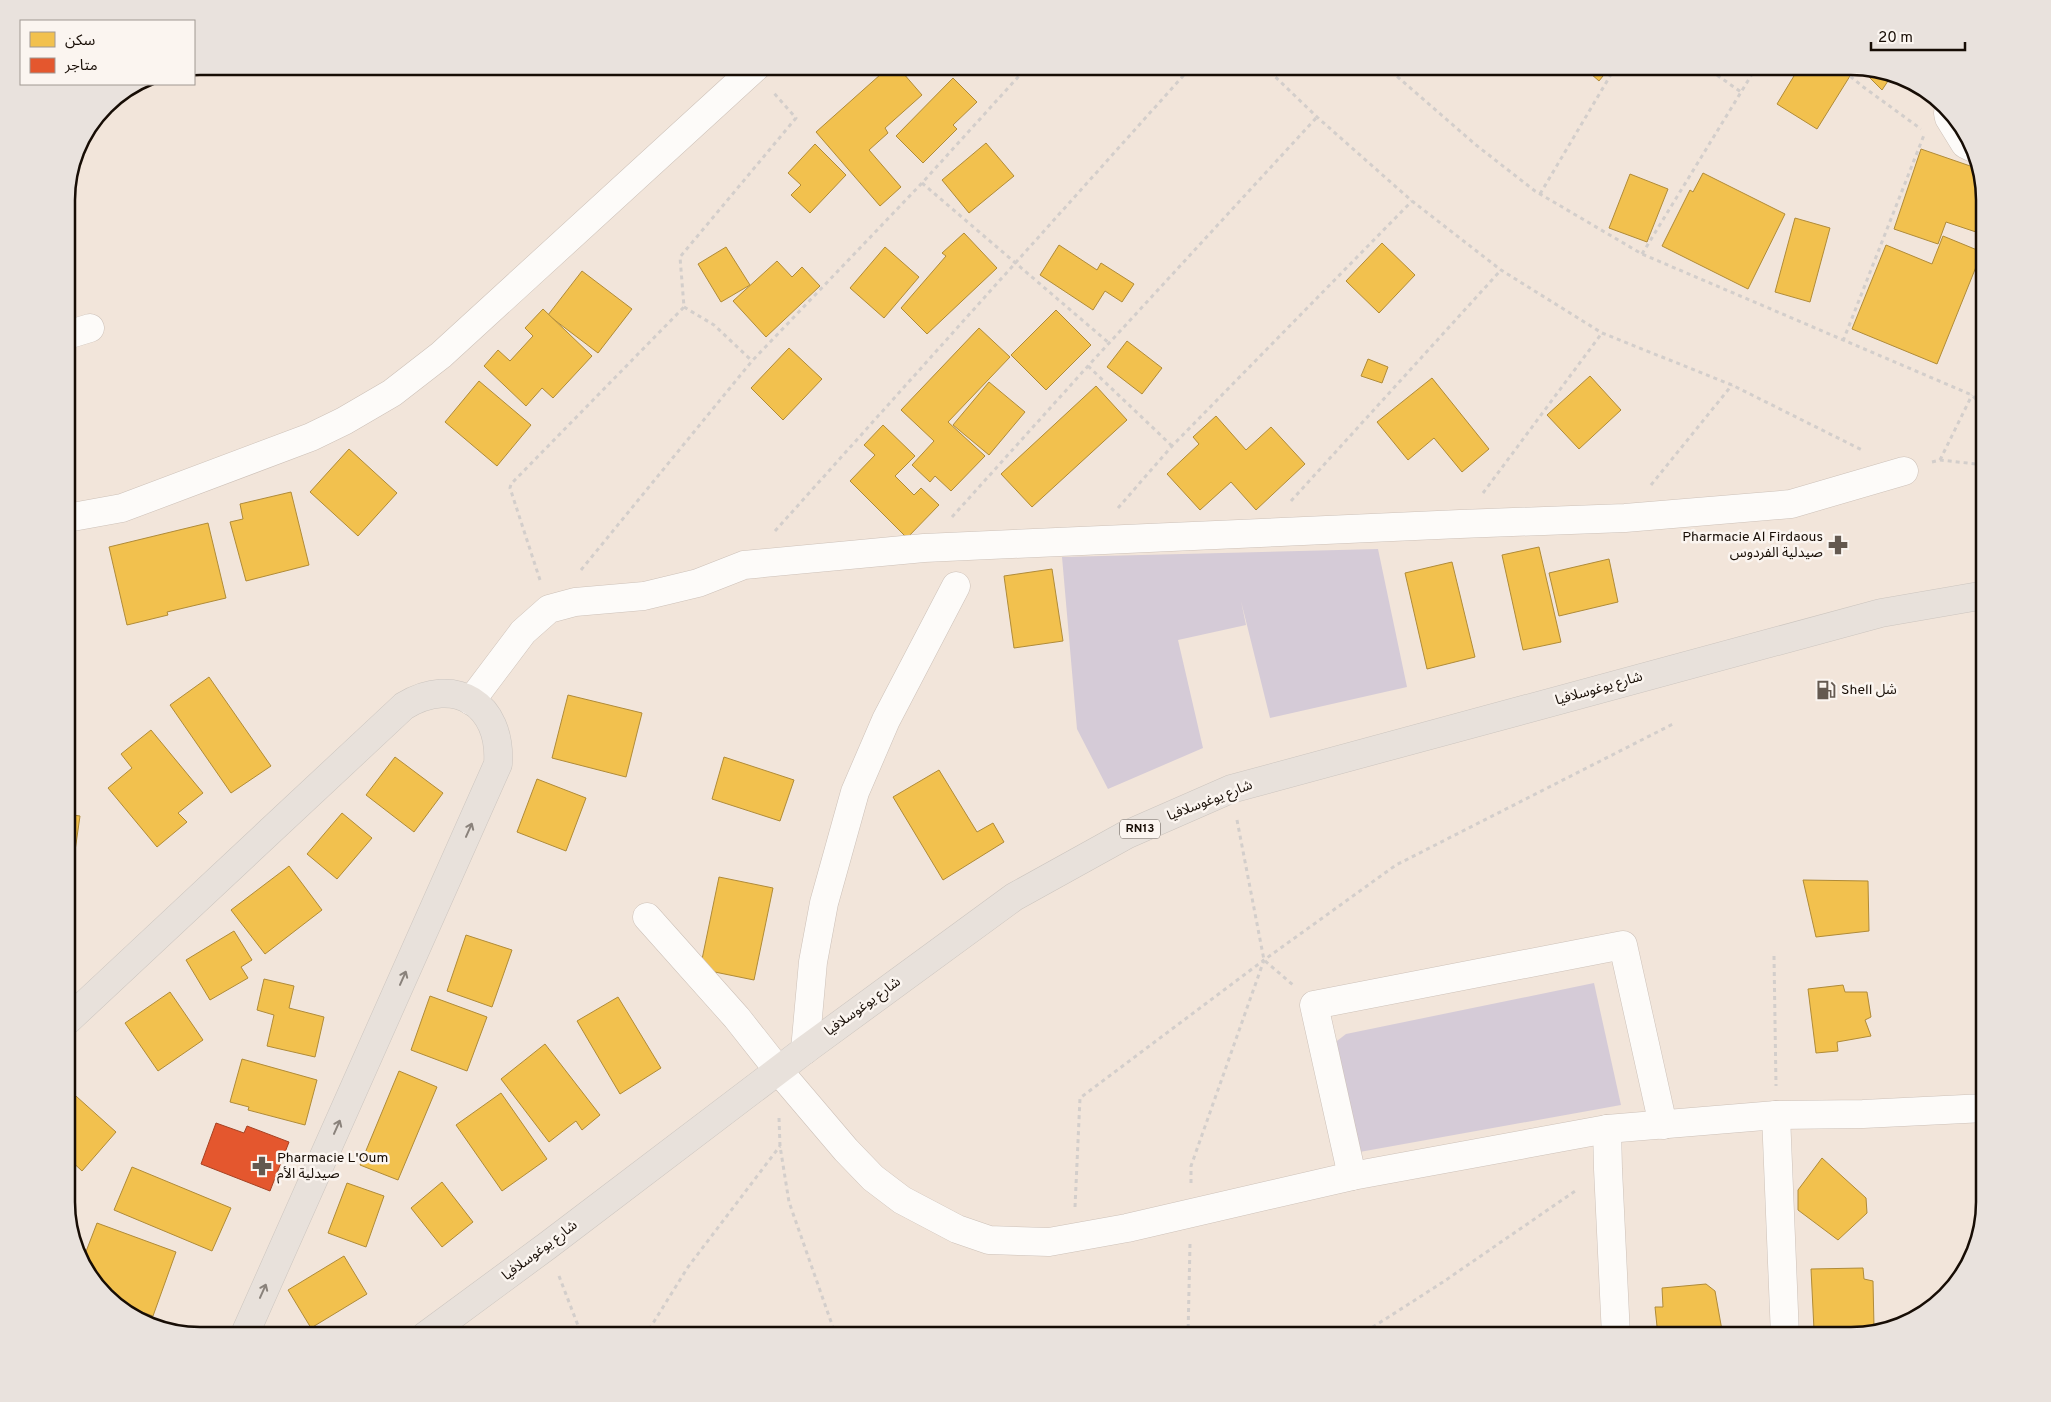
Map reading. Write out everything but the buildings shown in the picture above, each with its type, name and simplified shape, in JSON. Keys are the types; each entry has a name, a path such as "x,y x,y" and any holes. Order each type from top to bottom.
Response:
{"main road":[{"name":"شارع يوغوسلافيا","path":"437,1327 778,1070 1014,897 1126,835 1231,790 1881,613 1976,597"},
{"path":"75,1013 404,706 419,697 437,693 454,694 471,701 485,712 494,728 499,746 498,764 248,1327"}],"street":[{"path":"75,516 122,508 302,441 344,421 392,393 441,355 745,75"},
{"path":"471,701 523,632 549,609 575,602 644,596 698,583 744,565 924,548 1625,518 1791,504 1904,470"},
{"path":"805,1050 813,962 824,903 855,792 886,720 956,586"},
{"path":"647,917 737,1018 846,1150 873,1178 902,1200 957,1229 989,1240 1048,1242 1127,1228 1352,1176 1607,1129 1776,1115 1863,1114 1976,1108"},
{"path":"1352,1176 1314,1005 1623,946 1663,1124"},
{"path":"1776,1115 1785,1327"},
{"path":"1607,1129 1616,1327"}],"path":[{"path":"549,609 510,488 511,484 684,307 680,257 796,118 761,75"},
{"path":"580,572 752,361 922,183 1020,75"},
{"path":"744,565 1184,75"},
{"path":"1274,75 1412,201 1500,270 1602,333 1732,384 1904,470"},
{"path":"1395,75 1476,145 1540,194 1642,254 1972,395 1976,399"},
{"path":"1540,194 1611,75"},
{"path":"1717,75 1741,92"},
{"path":"1642,254 1751,75"},
{"path":"1843,341 1925,132 1849,75"},
{"path":"924,548 1109,343 1318,117"},
{"path":"922,183 1109,343"},
{"path":"1091,540 1172,446 1412,201"},
{"path":"1262,533 1500,270"},
{"path":"684,307 714,325 752,361"},
{"path":"1460,524 1602,333"},
{"path":"1088,366 1172,446"},
{"path":"1625,518 1732,384"},
{"path":"1972,395 1940,460 1976,464"},
{"path":"1074,1237 1080,1098 1264,960 1396,865 1673,724"},
{"path":"1188,1327 1191,1166 1264,960 1231,790"},
{"path":"1774,956 1776,1115"},
{"path":"1264,960 1314,1005"},
{"path":"778,1070 780,1146 789,1202 833,1327"},
{"path":"651,1327 688,1266 780,1146"},
{"path":"1373,1327 1443,1282 1608,1169"},
{"path":"547,1246 578,1327"}],"shaded area":[{"path":"1378,549 1407,687 1270,718 1241,601 1246,625 1178,640 1203,748 1108,789 1077,729 1062,557"},
{"path":"1594,983 1621,1105 1354,1153 1333,1044 1346,1034"}],"place":[{"name":"Pharmacie Al Firdaous صيدلية الفردوس","path":"1838,545"},
{"name":"Shell شل","path":"1826,690"},
{"name":"Pharmacie L'Oum صيدلية الأم","path":"262,1166"}]}
